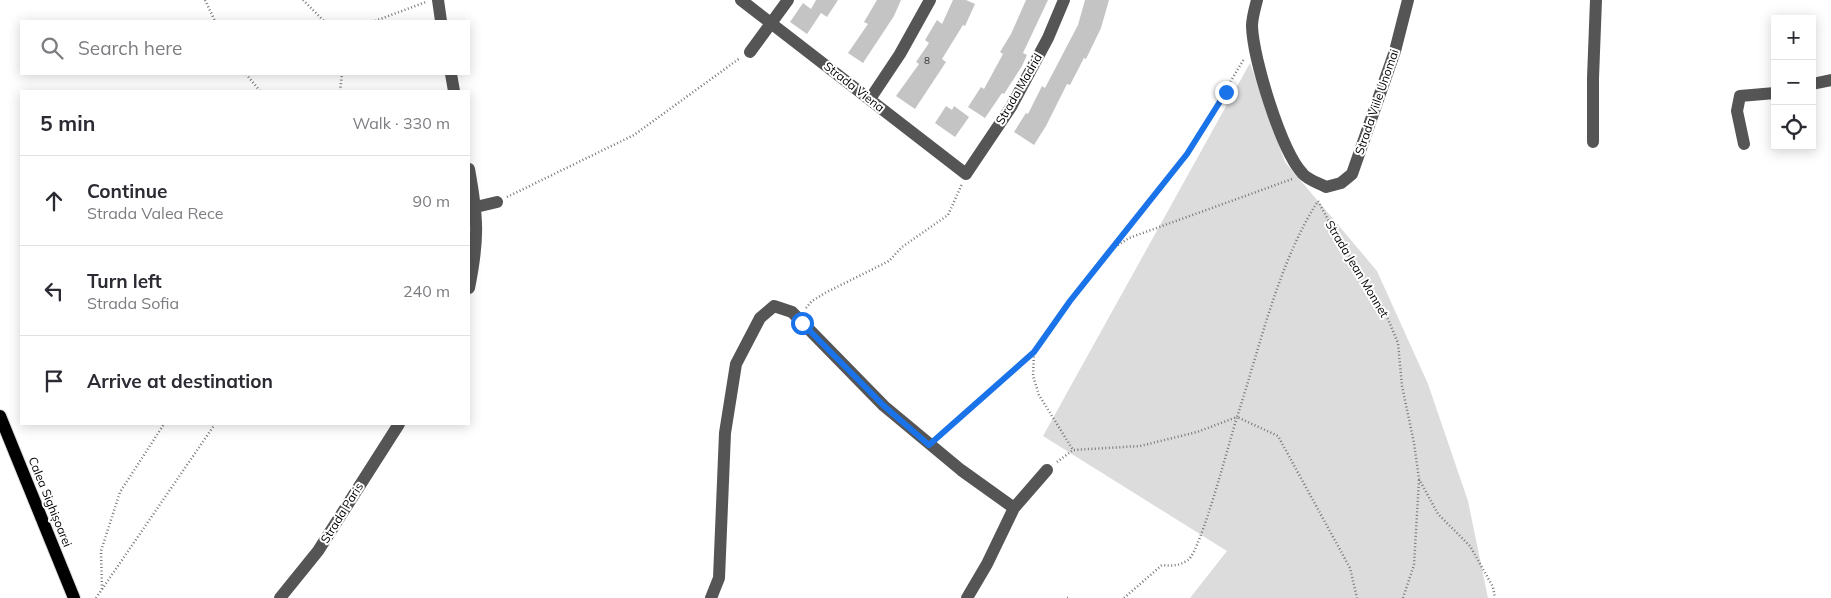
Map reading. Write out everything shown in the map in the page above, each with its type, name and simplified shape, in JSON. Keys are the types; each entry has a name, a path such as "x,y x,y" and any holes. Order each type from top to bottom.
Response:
{"main road":[{"name":"Calea Sighișoarei","path":"0,416 74,598"}],"street":[{"path":"438,0 441,20"},
{"name":"Strada Viena","path":"741,0 966,174"},
{"path":"750,52 788,0"},
{"path":"870,99 900,54 930,0"},
{"name":"Strada Madrid","path":"966,174 1011,107 1048,38 1064,0"},
{"path":"1256,0 1252,26 1260,70 1288,152 1303,175 1326,187"},
{"name":"Strada Viile Unomai","path":"1326,187 1341,183 1352,174 1395,51 1408,0"},
{"path":"1594,142 1593,78 1596,0"},
{"path":"451,75 454,90"},
{"path":"1816,83 1831,80"},
{"path":"1744,144 1737,111 1740,96 1771,93"},
{"path":"470,174 478,228 470,283"},
{"path":"476,207 497,202"},
{"path":"711,598 719,578 725,433 736,364 760,318 774,306 792,312 884,406 929,445 1014,508"},
{"name":"Strada Paris","path":"280,598 318,551 398,425"},
{"path":"967,598 987,564 1014,508 1047,470"}],"path":[{"path":"204,0 214,20"},
{"path":"303,0 323,20"},
{"path":"378,20 427,2 438,0"},
{"path":"497,202 634,135 750,52"},
{"path":"929,445 1034,352 1109,251 1187,154 1245,58"},
{"path":"247,75 259,90"},
{"path":"340,90 342,75"},
{"path":"800,321 812,301 889,261 902,247 948,215 966,174"},
{"path":"1109,251 1129,238 1303,175"},
{"path":"1124,598 1162,565 1176,566 1190,559 1200,536 1286,264 1306,219 1326,187"},
{"name":"Strada Jean Monnet","path":"1318,201 1341,244 1365,278 1385,312 1398,343 1402,386 1414,443 1419,479 1438,514 1470,546 1493,587 1496,598"},
{"path":"1034,352 1033,376 1039,396 1074,450"},
{"path":"1047,470 1074,450 1140,446 1197,432 1237,417 1278,436 1350,568 1357,598"},
{"path":"102,589 101,551 120,492 163,425"},
{"path":"96,598 214,425"},
{"path":"1403,598 1414,565 1419,479"}],"shaded area":[{"path":"1250,63 1285,162 1377,271 1428,384 1468,501 1488,598 1190,598 1227,551 1043,436"}],"building":[{"path":"816,0 838,0 827,17 821,13 807,34 790,22 803,3 811,9"},
{"path":"877,0 901,0 894,16 863,63 848,53 868,24 864,22"},
{"path":"953,0 966,0 975,4 965,26 963,25 942,59 946,62 915,109 896,96 919,64 916,62 929,43 925,40 937,20 942,24"},
{"path":"1026,0 1048,0 1023,53 1027,55 1022,66 1004,94 1002,93 985,118 968,107 981,87 984,89 1003,54 1000,52 1011,34"},
{"path":"1085,0 1109,0 1101,28 1086,59 1084,58 1070,85 1067,84 1046,126 1034,145 1014,132 1026,113 1028,114 1042,86 1045,88 1078,25"},
{"path":"946,106 952,110 954,106 969,117 955,137 935,123"}],"route":[{"path":"802,323 826,350 884,406 929,445 974,402 1017,369 1034,352 1070,301 1151,202 1187,154 1226,92"}]}
